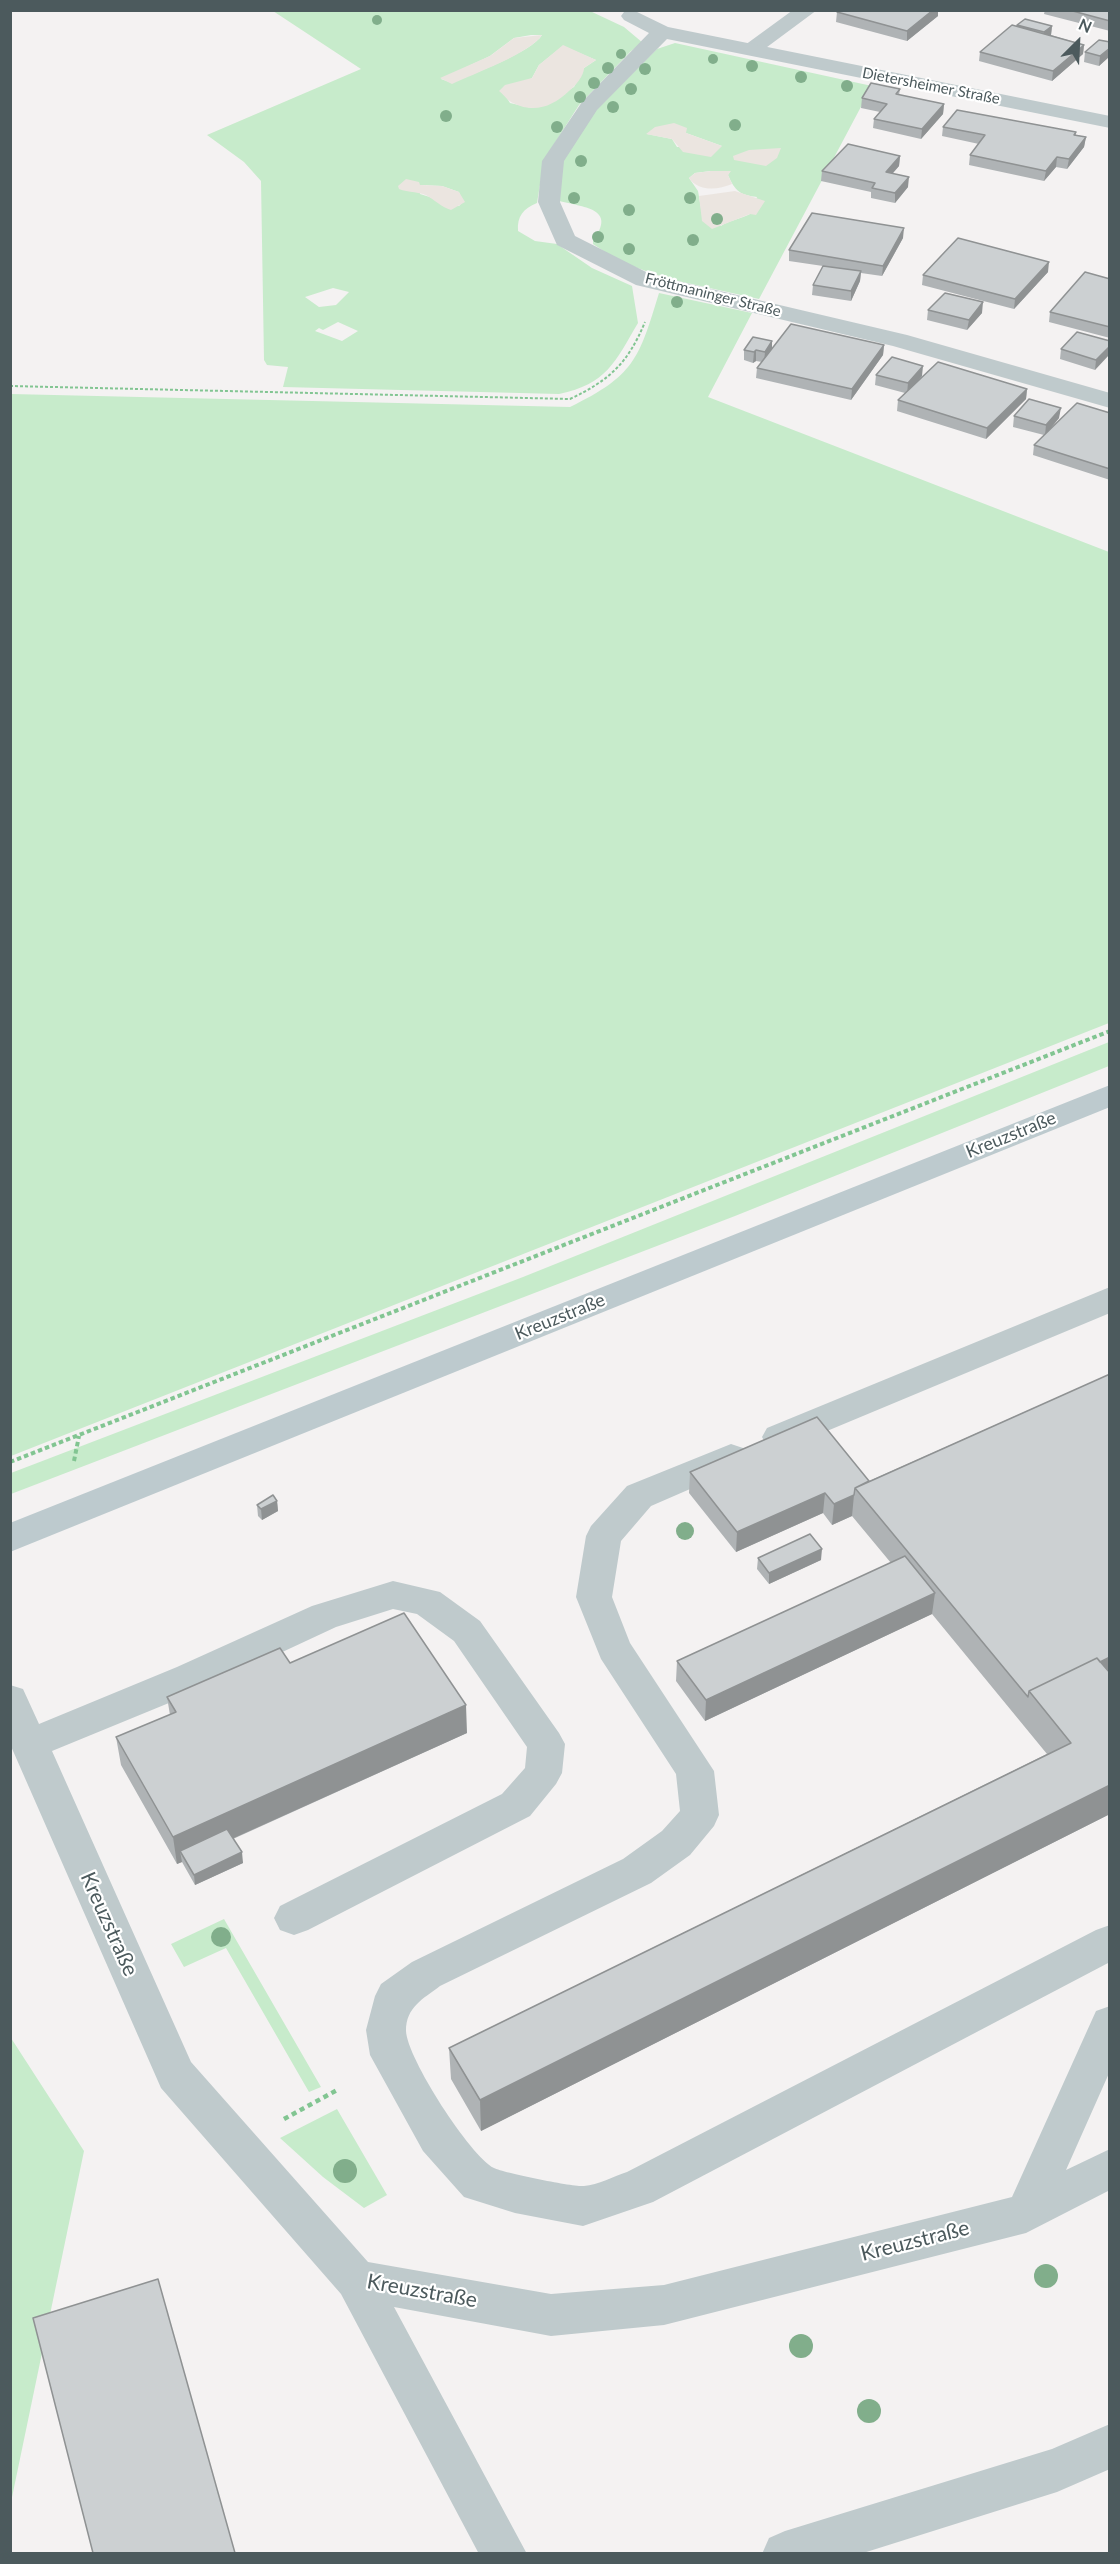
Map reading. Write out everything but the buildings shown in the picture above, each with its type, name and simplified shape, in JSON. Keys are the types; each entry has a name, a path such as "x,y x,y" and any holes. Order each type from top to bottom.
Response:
{"main road":[{"name":"Kreuzstraße","path":"10,1538 1110,1095"}],"street":[{"path":"752,49 807,10"},
{"name":"Dietersheimer Straße","path":"631,16 662,32 1110,122"},
{"name":"Fröttmaninger Straße","path":"662,32 589,106 553,161 549,202 565,240 644,280 899,340 1110,401"},
{"path":"1110,1299 639,1496 604,1536 594,1597 614,1649 695,1771 700,1815 676,1843 637,1871 426,1974 395,1996 386,2030 390,2055 438,2138 478,2183 515,2194 583,2206 638,2188 1110,1942"},
{"path":"30,1744 190,1678 325,1616 393,1595 427,1602 467,1632 546,1744 543,1773 516,1805 294,1918"},
{"name":"Kreuzstraße","path":"10,1700 176,2074 356,2280 551,2315 664,2305 1026,2213 1110,2168"},
{"path":"1026,2213 1110,2024"},
{"path":"356,2280 504,2553"},
{"path":"785,2553 1057,2470 1110,2446"}],"path":[{"path":"10,386 570,399 611,377 621,366 644,324 648,305 644,280"},
{"path":"10,1462 1110,1031"}],"green space":[{"path":"273,11 590,11 624,27 643,43 631,51 579,105 544,160 537,203 522,214 518,226 518,231 535,241 557,244 592,268 632,286 638,323 616,360 599,377 575,390 559,394 283,387 288,367 267,365 264,360 261,181 244,162 207,135 361,69","holes":["542,35 527,48 487,68 452,83 441,79 490,56 514,38","563,46 596,60 584,68 574,87 532,108 510,103 505,95 532,78 539,65","420,185 442,186 459,192 462,203 459,206 420,194","333,288 349,292 336,305 319,307 305,297","338,322 358,331 342,341 315,331 319,328 323,330"]},
{"path":"675,43 872,86 759,299 669,279 620,262 593,244 600,229 599,215 586,208 559,201 562,162 596,109 657,49","holes":["686,133 722,146 677,147 672,139 647,134","730,171 728,175 736,188 746,195 757,197 750,214 721,226 701,208 698,191 689,178 695,173"]},
{"path":"659,293 752,313 708,397 1109,552 1109,1023 11,1456 11,394 570,407 608,385 631,363 646,334"},
{"path":"1109,1042 1109,1066 735,1216 11,1494 11,1473 523,1277"},
{"path":"224,1919 321,2087 309,2092 226,1948 184,1967 171,1944"},
{"path":"11,2038 84,2151 11,2502"},
{"path":"337,2109 387,2195 364,2208 323,2177 280,2138"}],"sand":[{"path":"542,35 536,42 514,56 452,84 440,78 490,56 514,38"},
{"path":"563,45 596,60 584,68 579,81 557,101 543,107 529,108 511,102 499,91 505,85 532,78 539,65"},
{"path":"674,123 687,128 686,133 722,146 711,157 683,152 672,139 646,134 655,127"},
{"path":"781,148 777,158 766,166 734,160 733,156 749,150"},
{"path":"731,171 728,175 732,184 721,188 703,188 689,178 695,173"},
{"path":"406,179 419,182 420,185 442,186 459,192 465,202 451,210 448,209 426,195 399,189 398,186"},
{"path":"735,191 765,201 756,215 750,214 712,229 702,221 699,196"}]}
